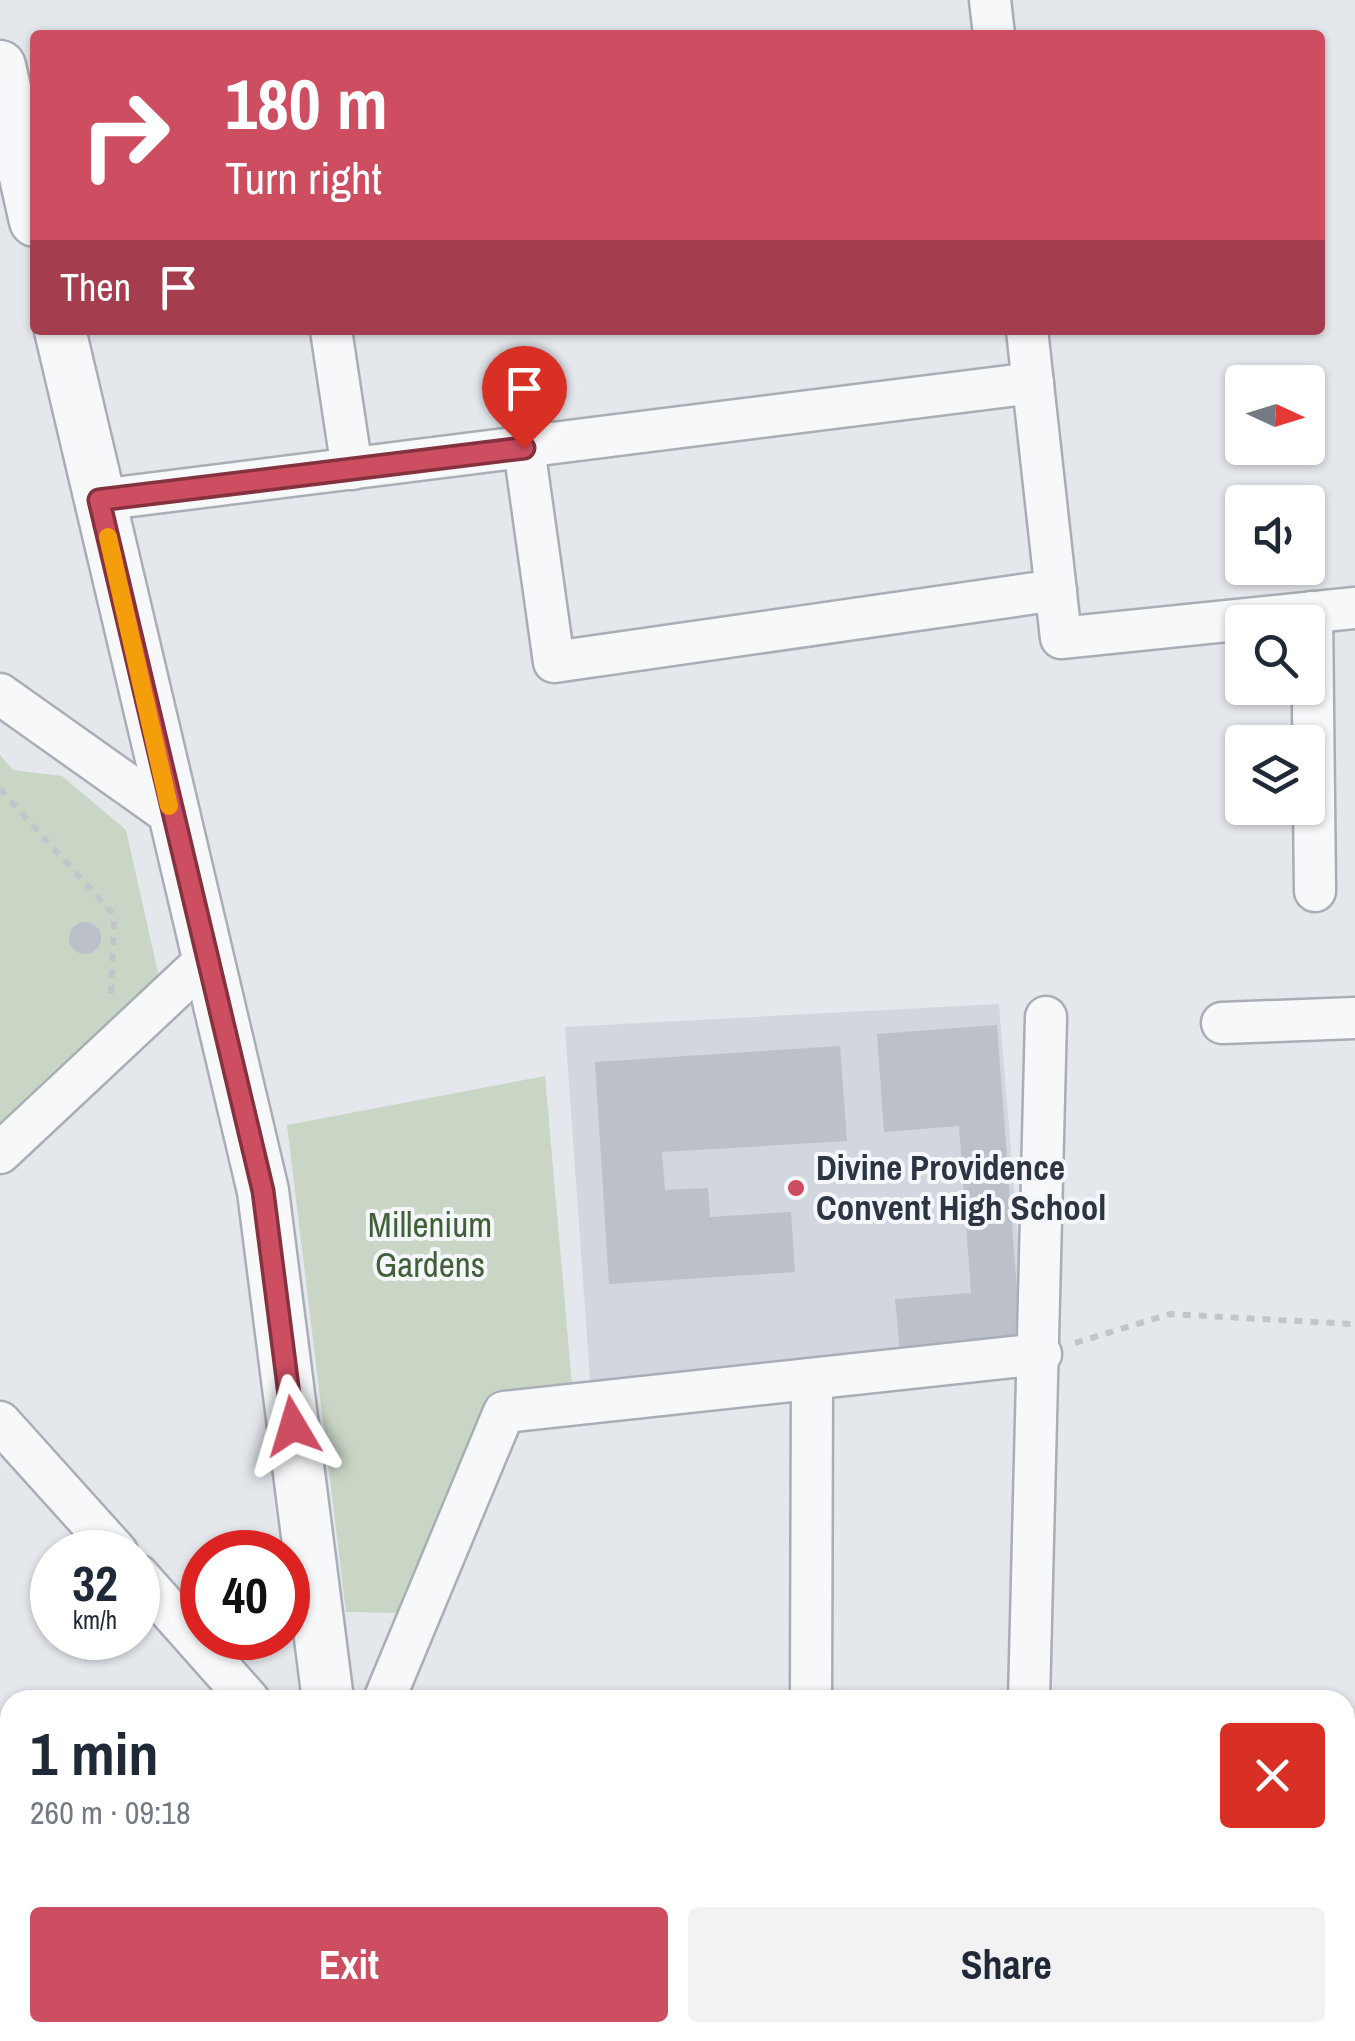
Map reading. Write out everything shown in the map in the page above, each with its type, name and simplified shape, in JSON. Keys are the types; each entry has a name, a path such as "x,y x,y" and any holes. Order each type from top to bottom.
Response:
{"street":[{"path":"990,0 993,30"},
{"path":"3,94 30,201"},
{"path":"61,335 263,1191 327,1690"},
{"path":"332,335 352,469"},
{"path":"1028,335 1061,638 1225,621"},
{"path":"99,500 1033,383"},
{"path":"524,448 554,662 1056,590"},
{"path":"1325,611 1355,608"},
{"path":"0,694 172,816"},
{"path":"1313,705 1315,891"},
{"path":"0,1152 208,958"},
{"path":"1029,1690 1046,1017"},
{"path":"1222,1023 1355,1018"},
{"path":"388,1690 504,1412 1040,1354"},
{"path":"810,1690 812,1381"},
{"path":"0,1422 97,1530"},
{"path":"160,1600 240,1690"}],"path":[{"path":"0,788 114,915 114,994 99,1008"},
{"path":"1040,1354 1170,1314 1352,1324"}],"shaded area":[{"name":"Divine Providence Convent High School","path":"999,1004 1027,1349 591,1393 565,1027"}],"green space":[{"path":"0,755 13,770 62,776 126,830 159,977 0,1124"},
{"name":"Millenium Gardens","path":"545,1076 572,1385 496,1395 406,1613 346,1612 287,1125"}],"building":[{"path":"85,922 96,927 101,938 96,949 85,954 74,949 69,938 74,927"},
{"name":"Divine Providence Convent High School","path":"997,1025 1021,1344 900,1353 895,1299 971,1293 959,1126 884,1132 877,1034"},
{"name":"Divine Providence Convent High School","path":"840,1046 847,1141 662,1152 665,1190 708,1188 710,1217 791,1212 795,1272 609,1284 595,1062"}],"slow traffic":[{"path":"108,537 169,806"}],"place":[{"name":"Divine Providence Convent High School","path":"796,1188"}],"route":[{"path":"293,1426 263,1191 99,500 524,448"}]}
